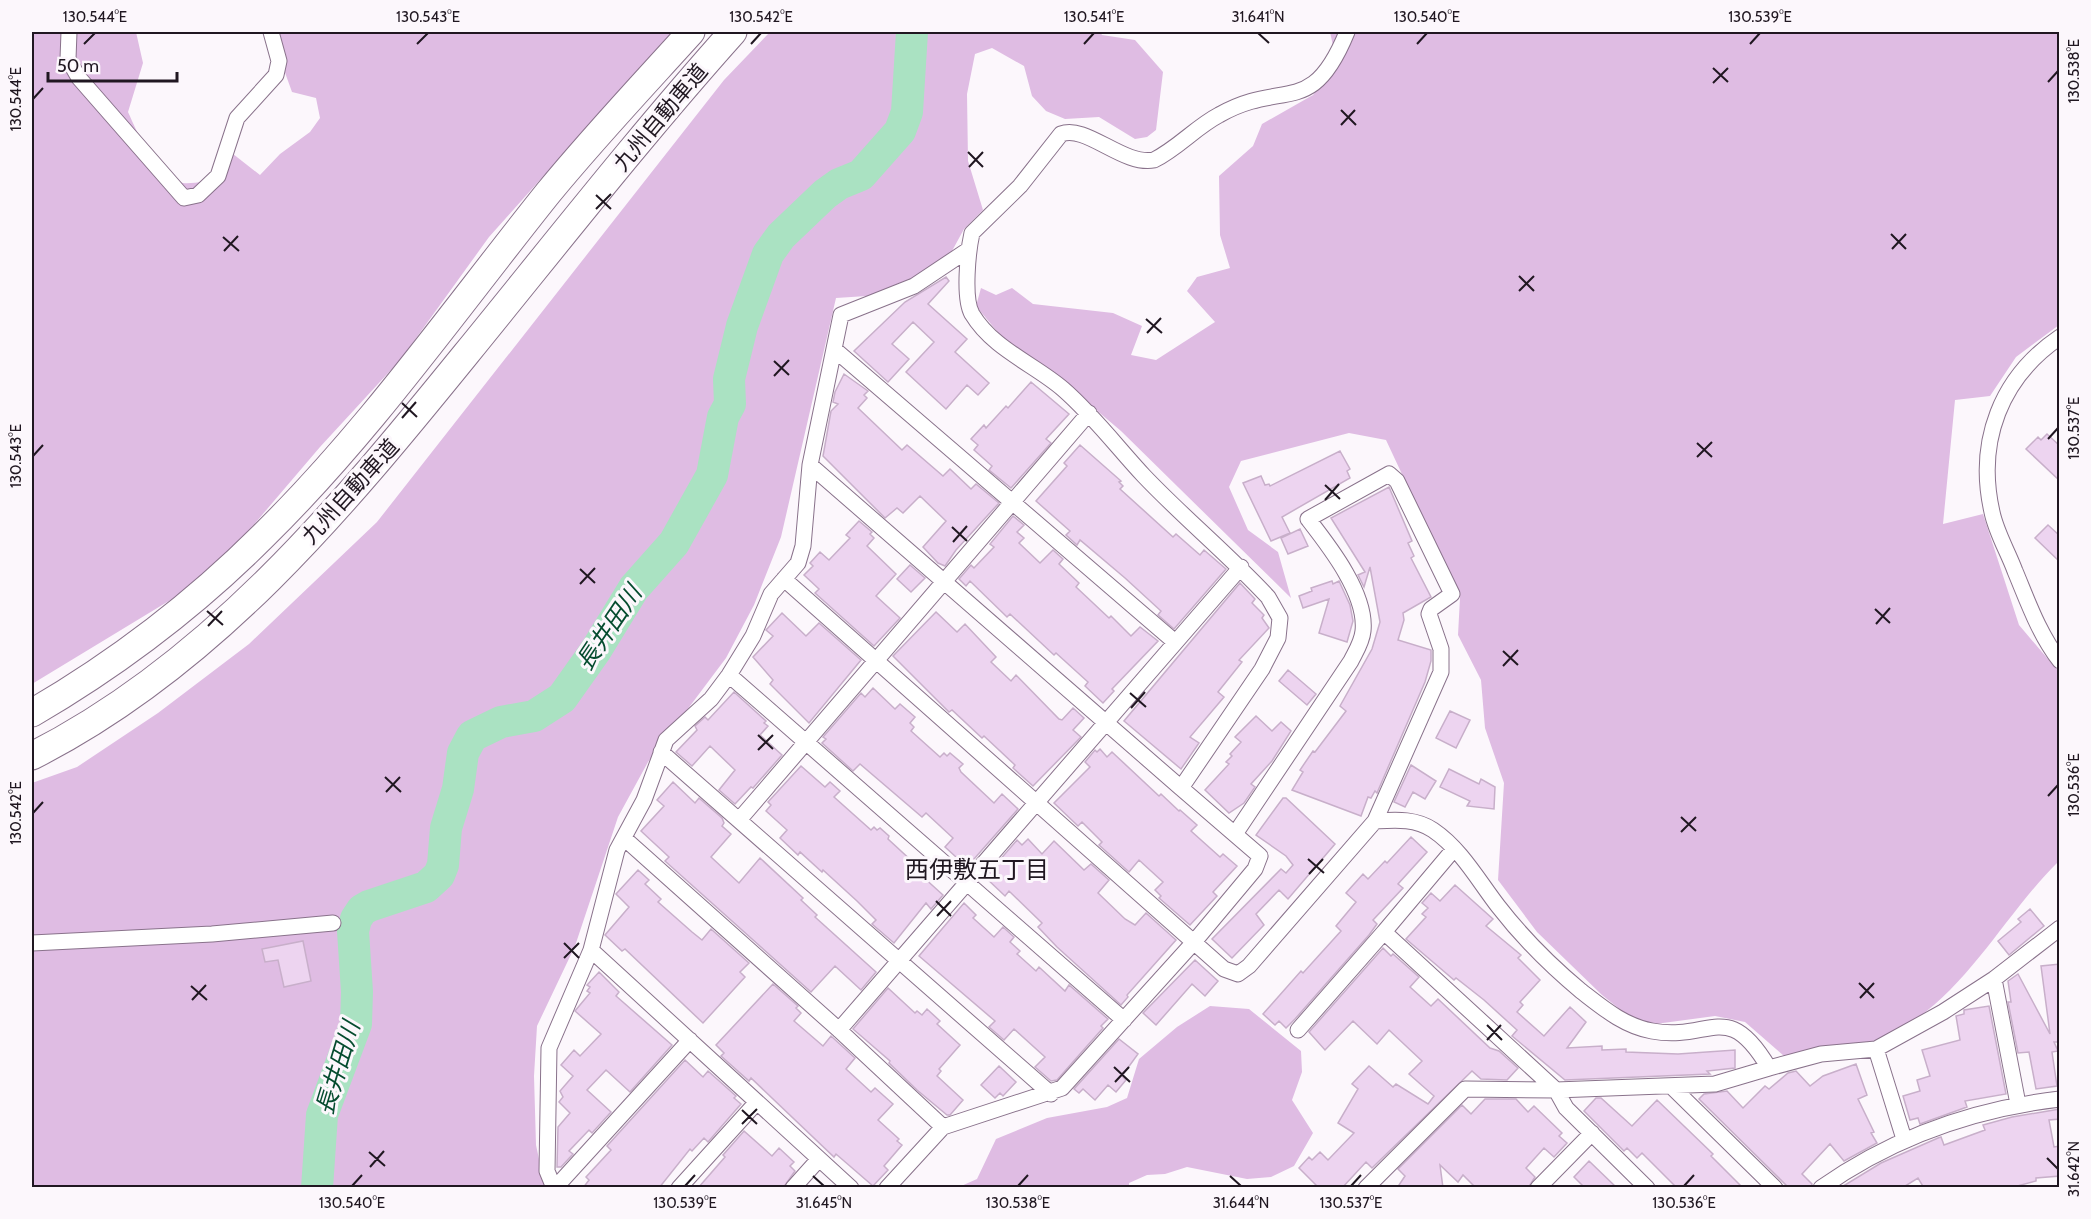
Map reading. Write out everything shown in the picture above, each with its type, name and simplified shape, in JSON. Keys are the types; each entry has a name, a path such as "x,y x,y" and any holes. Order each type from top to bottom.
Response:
{"highway":[{"name":"九州自動車道","path":"32,713 84,683 144,640 197,597 264,536 359,431 425,352 550,191 691,32"},
{"name":"九州自動車道","path":"32,756 108,712 166,672 224,624 289,559 386,453 733,32"}],"street":[{"path":"69,32 68,59 79,78 184,198 198,195 218,176 237,118 276,75 279,62 271,32"},
{"path":"1181,788 1262,669 1278,638 1280,618 1268,597 1145,476 1089,413 1061,388 999,344 976,319 971,312 968,250 972,233 1020,186 1061,134 1082,135 1128,157 1154,160 1219,115 1248,102 1288,95 1312,85 1330,67 1347,32"},
{"path":"690,1040 554,1188 547,1171 549,1048 591,950 617,850 625,839 644,800 666,740 711,699 729,675 753,636 771,594 798,563 803,546 810,465 841,315 914,286 968,250"},
{"path":"2060,337 2042,349 2013,381 1992,429 1987,478 1992,513 2035,620 2060,661"},
{"path":"834,349 1175,642"},
{"path":"739,820 1089,413"},
{"path":"810,465 1260,856 1255,869 1194,942 1062,1088 1051,1094 943,1127 887,1188"},
{"path":"784,579 1224,969 1238,974 1249,966 1375,821 1441,672 1441,649 1429,615 1431,609 1452,594 1397,481 1389,474 1308,519 1334,554 1361,607 1363,630 1360,645 1234,834"},
{"path":"839,1030 1240,567"},
{"path":"729,675 1124,1020"},
{"path":"661,752 1051,1094"},
{"path":"1375,821 1408,820 1432,829 1454,849 1528,940 1574,985 1607,1011 1629,1024 1652,1031 1672,1032 1728,1026 1749,1038 1769,1068"},
{"path":"625,839 839,1030 943,1127"},
{"path":"1298,1030 1454,849"},
{"path":"32,943 212,934 333,923"},
{"path":"1366,1188 1460,1092 1470,1088 1556,1090 1726,1083 1821,1054 1876,1048 1943,1012 1994,979 2060,928"},
{"path":"1384,932 1556,1090 1566,1108 1647,1188"},
{"path":"591,950 851,1188"},
{"path":"1994,979 2018,1104"},
{"path":"1876,1048 1904,1139"},
{"path":"1671,1087 1775,1188"},
{"path":"1821,1188 1904,1139 1956,1121 2018,1104 2060,1099"},
{"path":"679,1188 757,1102"},
{"path":"1538,1188 1592,1133"},
{"path":"793,1188 819,1159"}],"shaded area":[{"path":"32,32 136,32 143,63 128,112 156,164 173,179 188,183 203,182 228,150 260,175 280,154 310,132 320,118 316,98 292,92 279,56 276,32 672,32 489,237 401,359 320,447 210,576 32,684"},
{"path":"770,32 1100,32 1102,35 1135,40 1163,72 1156,130 1147,137 1135,139 1099,117 1065,119 1046,111 1032,96 1024,66 992,48 975,54 967,94 968,161 983,210 964,229 952,251 935,265 882,295 836,298 781,537 754,605 726,658 648,762 618,817 575,946 537,1026 534,1076 536,1145 545,1187 32,1188 32,783 77,767 158,713 249,644 377,522 724,80"},
{"path":"1330,32 2059,32 2059,325 2016,357 1990,396 1955,400 1943,524 1983,514 2019,625 2059,672 2059,861 1950,990 1925,1013 1897,1031 1866,1043 1784,1056 1745,1022 1715,1016 1648,1025 1622,1011 1602,995 1537,932 1498,880 1504,783 1485,728 1481,680 1458,635 1460,598 1386,440 1349,433 1241,461 1229,487 1248,530 1278,552 1291,598 1121,431 1042,364 1005,341 976,306 981,288 996,295 1012,288 1033,304 1113,313 1142,326 1131,355 1156,360 1215,322 1187,291 1197,277 1230,268 1220,235 1219,176 1253,146 1262,124 1313,95 1337,64"},
{"path":"1210,1006 1249,1009 1301,1051 1302,1072 1292,1100 1313,1133 1294,1166 1271,1177 1247,1179 1187,1167 1165,1174 1147,1175 1129,1183 1129,1187 959,1187 977,1179 996,1139 1047,1118 1107,1107 1127,1098 1139,1059 1177,1027"}],"building":[{"path":"946,277 949,281 928,304 967,339 955,352 989,383 978,395 967,385 946,409 906,372 934,342 913,322 892,344 909,359 888,382 854,351 905,302"},
{"path":"844,374 868,391 864,395 867,398 858,408 902,450 907,445 943,476 950,469 971,489 976,484 999,503 956,550 945,566 938,563 923,547 946,521 920,496 903,513 897,508 885,518 823,456 831,411 838,404 833,402 835,392"},
{"path":"1031,382 1069,414 1046,439 1051,443 1011,488 989,470 992,466 974,450 978,445 971,439 984,425 986,428 1006,406 1008,408"},
{"path":"2047,434 2060,446 2060,481 2026,449 2038,437 2041,440"},
{"path":"1080,445 1121,481 1119,482 1123,486 1120,489 1173,537 1176,534 1200,555 1204,550 1226,569 1174,629 1158,615 1161,611 1125,578 1080,540 1077,545 1066,535 1070,531 1036,501 1067,466 1064,463"},
{"path":"1340,451 1350,469 1347,471 1350,478 1282,517 1290,533 1271,541 1243,483 1261,476 1265,485 1270,486"},
{"path":"1389,487 1412,541 1408,543 1414,556 1411,558 1431,597 1403,613 1404,620 1398,640 1431,650 1431,661 1425,682 1377,793 1375,791 1371,798 1368,797 1361,816 1292,790 1303,772 1300,770 1346,711 1340,706 1372,649 1380,622 1370,567 1364,587 1358,575 1365,572 1331,518"},
{"path":"1013,516 1024,525 1017,532 1024,538 1019,543 1040,563 1053,550 1063,559 1059,564 1079,583 1076,587 1109,618 1111,616 1131,636 1140,627 1158,641 1112,689 1114,691 1103,703 1085,686 1088,682 1056,653 1054,655 1010,614 1007,617 970,581 966,586 959,579 971,565 974,568 994,547 990,544"},
{"path":"859,521 872,532 870,534 874,538 867,546 896,574 876,596 900,618 874,646 815,593 819,589 804,575 813,566 810,563 820,552 829,560 850,538 846,535"},
{"path":"2048,525 2060,536 2060,562 2035,538"},
{"path":"1300,529 1308,546 1288,554 1281,538"},
{"path":"910,565 925,578 911,592 897,579"},
{"path":"1332,581 1333,584 1339,581 1350,605 1353,621 1347,642 1319,633 1329,599 1303,608 1299,596 1312,591 1311,588"},
{"path":"1240,583 1255,599 1252,603 1264,615 1262,618 1269,628 1239,660 1242,662 1218,692 1224,697 1190,737 1199,743 1181,769 1124,721"},
{"path":"936,612 957,632 965,624 996,657 991,662 1011,681 1016,675 1059,719 1062,720 1073,708 1084,718 1073,730 1081,737 1033,786 1013,768 1015,765 984,736 982,738 952,710 949,712 893,656"},
{"path":"782,613 806,636 819,623 861,660 809,723 770,684 773,680 753,657 773,636 766,630"},
{"path":"1288,670 1316,694 1307,705 1279,681"},
{"path":"873,688 895,709 900,704 915,717 910,723 914,727 911,731 940,757 944,753 947,756 950,753 963,764 959,768 961,772 994,803 1002,794 1018,809 967,867 945,847 953,838 926,813 922,817 860,764 853,771 822,743 826,739 823,737 861,693 865,697"},
{"path":"734,692 766,721 764,723 768,726 760,735 782,755 753,788 751,787 735,804 719,790 735,770 710,746 692,766 676,752 697,730 695,726 705,717 708,720"},
{"path":"1450,711 1470,720 1456,748 1436,738"},
{"path":"1256,716 1272,731 1281,722 1291,731 1272,761 1251,784 1255,787 1244,803 1229,813 1205,790 1229,764 1226,762 1232,756 1230,754 1241,742 1235,737"},
{"path":"1100,749 1107,757 1112,752 1159,796 1161,794 1180,810 1197,825 1191,831 1220,857 1223,854 1237,866 1213,892 1217,896 1190,925 1159,898 1161,896 1155,890 1163,882 1139,860 1129,872 1099,845 1102,842 1082,822 1078,826 1054,803 1090,767 1085,762 1095,750 1097,752"},
{"path":"1411,765 1436,781 1425,799 1413,792 1405,807 1394,802"},
{"path":"801,766 825,787 830,782 840,791 834,797 871,830 874,827 877,830 880,828 889,836 888,839 914,863 911,866 943,895 931,909 926,903 894,943 872,924 876,920 857,901 823,870 822,872 800,852 798,855 780,838 787,830 766,811 771,805 768,802"},
{"path":"1449,769 1479,784 1481,779 1495,787 1494,809 1467,806 1470,801 1440,787"},
{"path":"673,782 695,803 699,798 722,818 724,823 722,826 731,834 711,857 739,883 760,858 803,898 801,900 817,915 815,917 876,972 861,990 835,966 811,992 665,861 669,857 641,831 664,806 657,800"},
{"path":"1283,798 1286,798 1335,844 1288,899 1279,890 1256,914 1264,925 1232,958 1212,939 1281,869 1286,873 1293,865 1286,856 1256,835"},
{"path":"1411,837 1427,852 1398,884 1403,888 1373,920 1377,924 1286,1028 1279,1021 1275,1025 1263,1014 1341,931 1336,926 1356,902 1346,893 1363,874 1368,879 1385,861 1387,863"},
{"path":"1028,839 1042,854 1054,841 1084,870 1091,864 1109,880 1098,893 1125,919 1135,925 1146,913 1176,940 1127,995 1128,997 1121,1005 1057,947 1038,927 1042,923 1009,891 1005,896 985,877 1017,840 1022,845"},
{"path":"638,870 649,880 645,884 661,899 658,902 692,932 702,940 711,929 749,963 740,972 745,977 703,1023 625,949 622,951 605,935 629,907 616,894"},
{"path":"1455,885 1493,919 1486,926 1521,955 1518,958 1540,980 1520,1002 1523,1005 1517,1012 1544,1036 1570,1007 1586,1022 1567,1048 1602,1046 1602,1050 1626,1049 1626,1052 1678,1054 1735,1050 1735,1068 1707,1071 1710,1074 1565,1080 1512,1036 1517,1030 1484,1000 1456,978 1454,980 1406,939 1426,917 1422,914 1428,908 1422,903 1431,893 1440,901"},
{"path":"964,903 976,915 973,918 994,937 1003,927 1014,937 1010,942 1020,951 1017,954 1036,971 1039,967 1065,991 1069,985 1108,1019 1101,1026 1103,1028 1057,1080 1051,1081 1035,1067 1045,1057 1014,1029 1004,1040 989,1027 995,1021 919,956"},
{"path":"2030,909 2044,926 2009,955 1998,941 2021,922 2018,919"},
{"path":"303,941 311,981 284,987 278,960 265,962 262,949"},
{"path":"1383,948 1419,977 1410,987 1431,1006 1438,999 1490,1048 1499,1051 1518,1068 1507,1080 1481,1079 1472,1071 1372,1168 1366,1162 1342,1188 1319,1188 1299,1168 1309,1157 1312,1160 1320,1152 1328,1160 1354,1133 1338,1123 1358,1089 1352,1084 1369,1066 1393,1087 1396,1084 1428,1104 1434,1096 1409,1074 1422,1061 1389,1030 1377,1044 1353,1021 1325,1050 1309,1032"},
{"path":"1195,960 1218,981 1205,996 1192,984 1156,1025 1143,1013"},
{"path":"2060,964 2060,1042 2054,1042 2058,1051 2052,1052 2057,1086 2036,1089 2029,1052 2018,1053 2008,1002 2011,1002 2008,981 2018,974 2050,1034 2041,966"},
{"path":"599,972 619,992 616,996 672,1045 630,1092 606,1070 587,1090 611,1112 592,1133 589,1130 569,1151 573,1154 561,1167 557,1167 558,1127 570,1113 559,1102 563,1097 560,1091 573,1076 561,1065 574,1050 580,1056 601,1034 575,1011 590,993 587,991 590,987 587,985"},
{"path":"773,984 798,1006 796,1008 801,1013 794,1021 823,1046 831,1036 855,1058 846,1069 871,1092 875,1088 893,1104 878,1120 899,1139 897,1141 902,1145 884,1166 888,1170 873,1186 836,1154 834,1157 751,1078 749,1081 721,1056 724,1053 716,1045"},
{"path":"888,988 915,1013 917,1011 922,1015 927,1009 940,1021 937,1024 960,1045 939,1069 941,1071 937,1076 963,1100 950,1115 947,1115 917,1090 889,1063 890,1061 853,1029"},
{"path":"1989,1006 2006,1094 1965,1101 1967,1107 1920,1124 1918,1118 1910,1120 1903,1096 1920,1091 1917,1080 1930,1076 1922,1050 1960,1040 1956,1016 1964,1014 1964,1010"},
{"path":"1119,1039 1138,1054 1122,1076 1126,1080 1116,1092 1108,1085 1095,1100 1083,1089 1079,1093 1074,1089"},
{"path":"685,1060 703,1077 708,1071 736,1096 734,1098 741,1104 708,1142 704,1138 692,1151 690,1149 659,1188 583,1188 589,1180 586,1177 611,1150 607,1146"},
{"path":"1856,1064 1867,1095 1858,1099 1877,1143 1844,1161 1830,1144 1802,1174 1812,1184 1811,1188 1789,1188 1699,1099 1704,1094 1727,1091 1743,1108 1765,1086 1769,1089 1788,1073 1796,1071 1810,1086 1823,1076"},
{"path":"999,1066 1016,1082 1003,1096 1000,1093 995,1098 981,1085"},
{"path":"1596,1098 1601,1098 1632,1126 1657,1100 1713,1154 1711,1156 1743,1188 1677,1188 1642,1153 1637,1158 1627,1148 1624,1151 1584,1111"},
{"path":"1485,1099 1516,1099 1528,1112 1534,1106 1562,1133 1559,1136 1567,1143 1554,1157 1544,1148 1526,1168 1535,1177 1528,1188 1476,1188 1463,1175 1458,1182 1440,1165 1443,1188 1397,1188 1405,1176 1398,1169 1462,1105 1471,1114"},
{"path":"2060,1109 2060,1119 2049,1120 2054,1147 2060,1146 2060,1176 2036,1178 2036,1181 2010,1188 1924,1188 1918,1178 1902,1188 1840,1188 1881,1163 1938,1138 1941,1137 1944,1145 1985,1130 1983,1125 2012,1117"},
{"path":"744,1131 772,1156 779,1148 794,1162 790,1166 795,1171 783,1188 698,1188 725,1157 723,1155"},
{"path":"1589,1161 1617,1188 1585,1188 1574,1177"}],"waterway":[{"name":"長井田川","path":"317,1188 322,1115 356,1024 357,992 353,931 356,919 362,910 369,906 426,887 439,875 443,865 446,828 458,789 463,753 472,736 501,722 534,716 562,698 596,650 634,588 674,543 712,475 723,417 730,404 729,379 742,326 768,254 781,236 825,194 839,184 861,175 900,131 907,112 912,32"}],"district":[{"name":"西伊敷五丁目","path":"977,870"}]}
